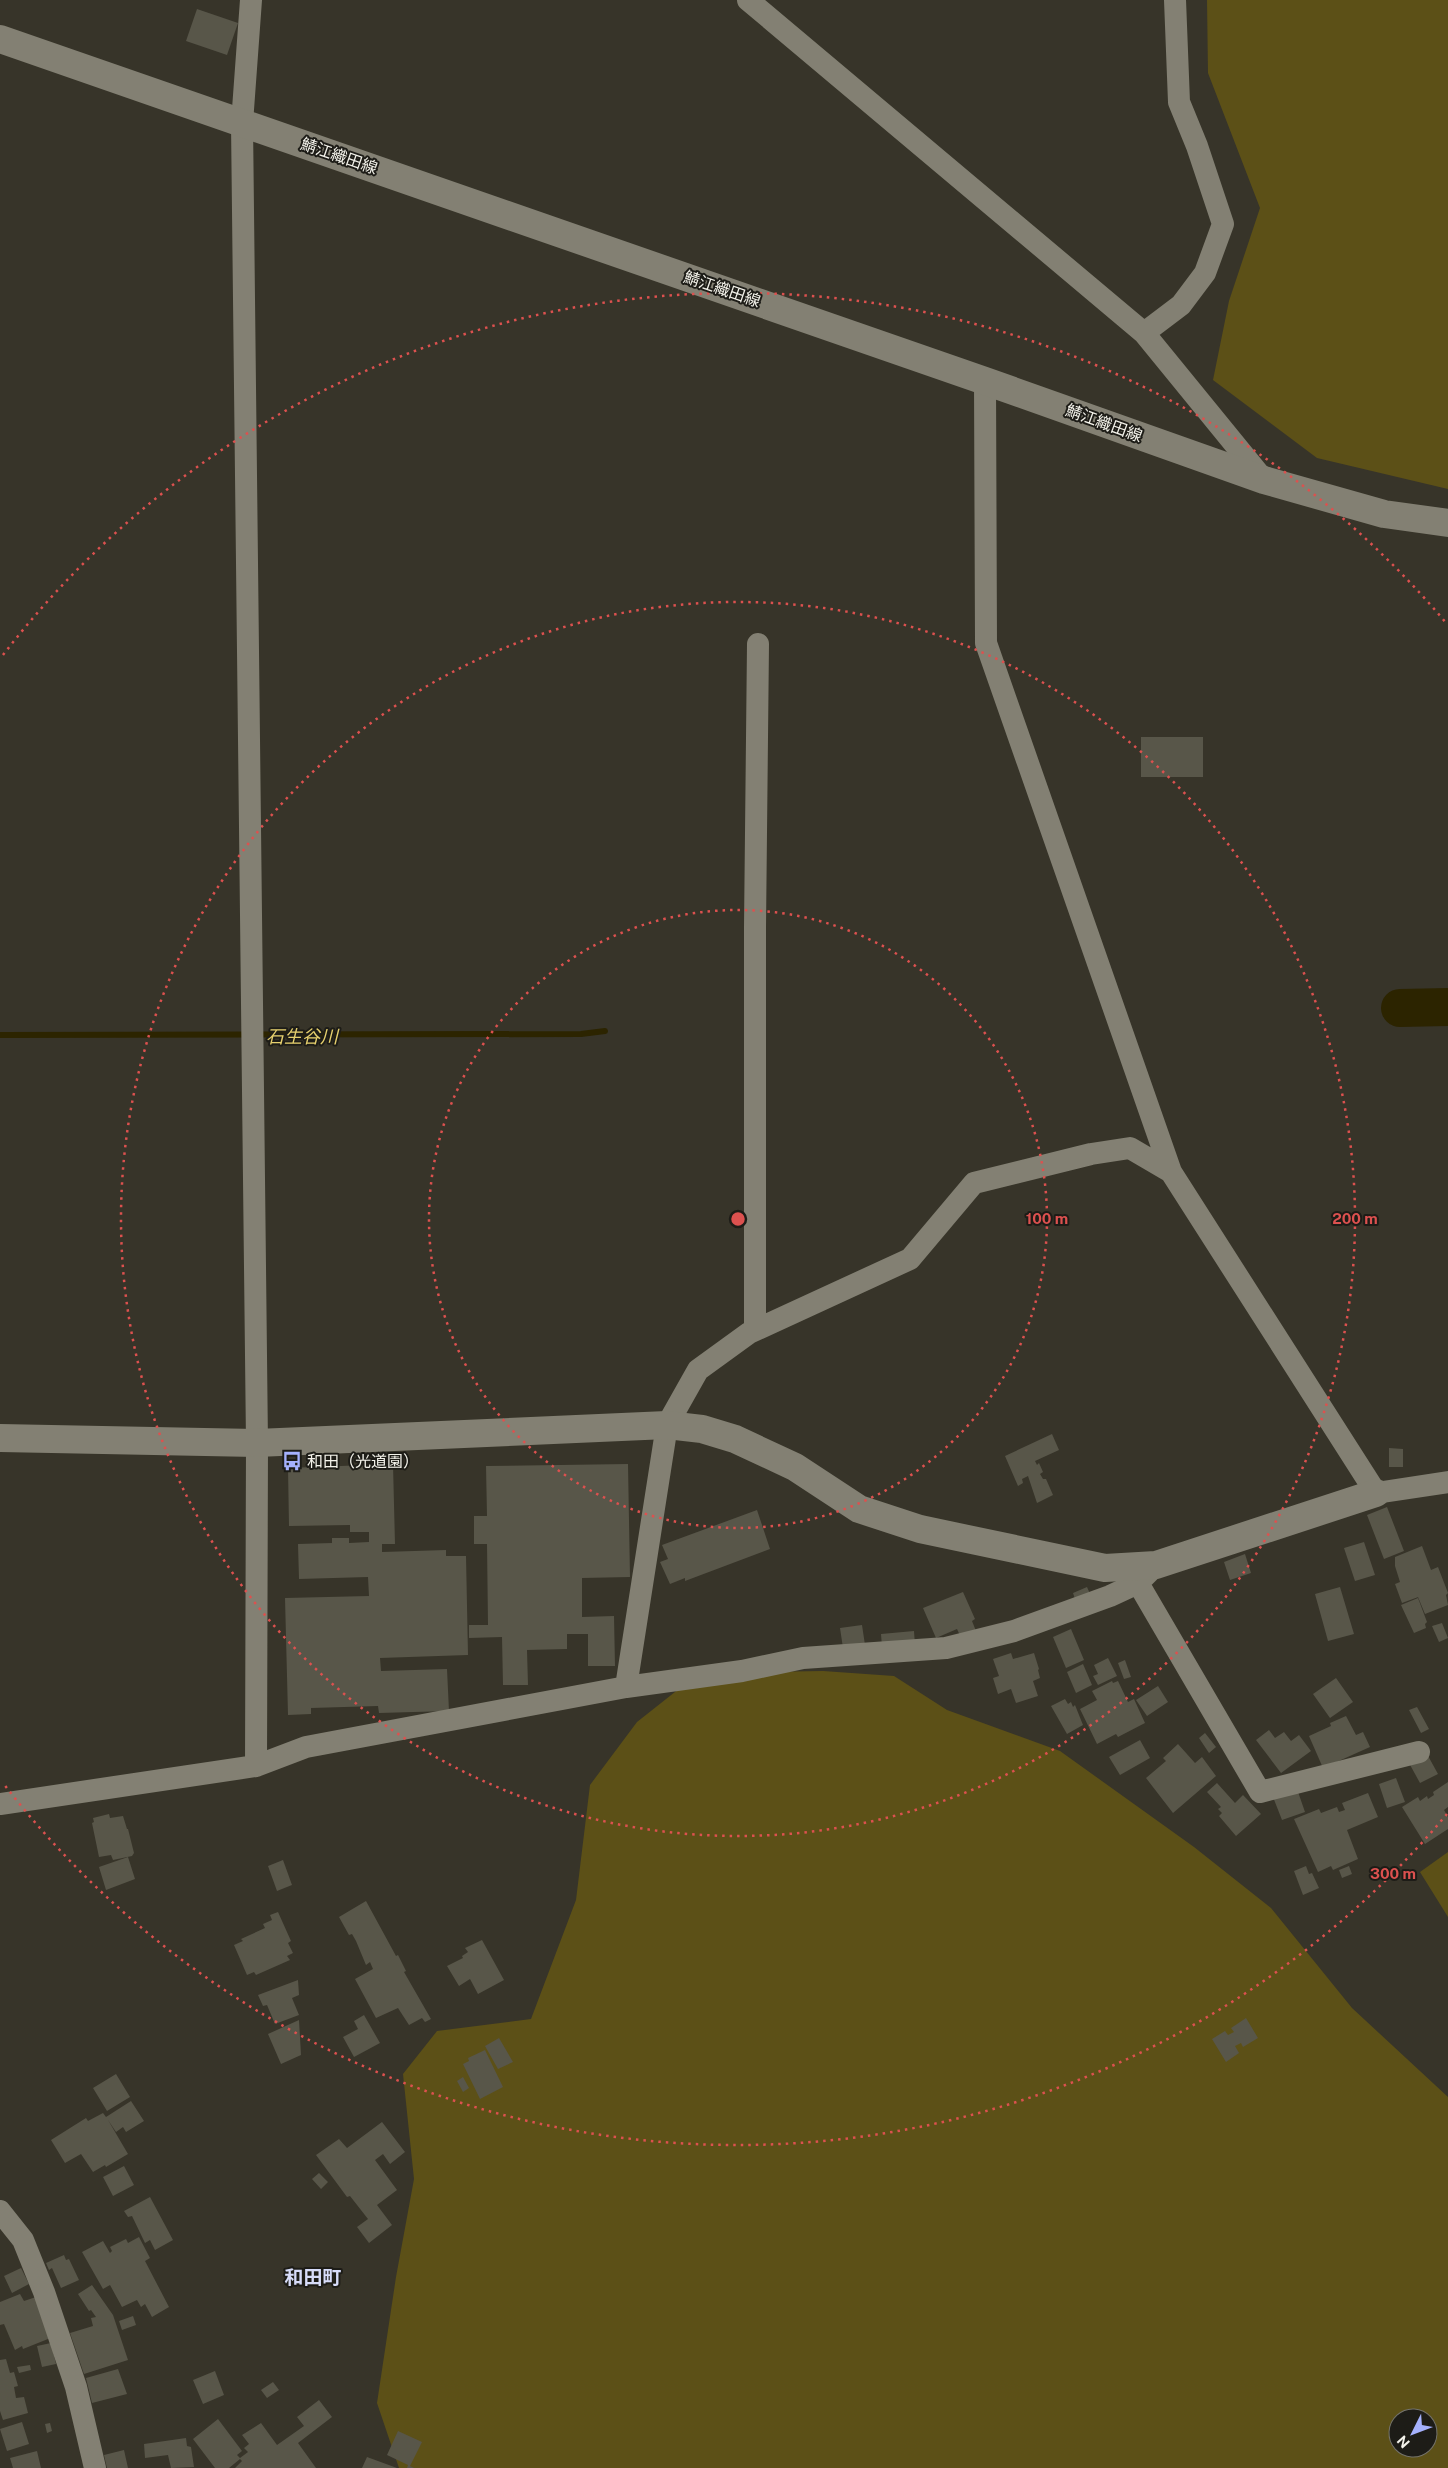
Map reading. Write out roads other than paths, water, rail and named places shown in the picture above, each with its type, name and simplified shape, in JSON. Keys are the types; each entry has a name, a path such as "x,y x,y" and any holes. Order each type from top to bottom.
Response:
{"main road":[{"name":"鯖江織田線","path":"0,39 985,381 1264,480 1384,514 1448,524"},
{"path":"0,1438 257,1443 667,1425 702,1429 735,1439 795,1467 859,1509 920,1528 1105,1568 1147,1574 1376,1494"}],"street":[{"path":"250,0 242,123 257,1443 256,1766"},
{"path":"748,0 1144,333 1264,480"},
{"path":"1144,333 1181,305 1206,273 1223,224 1200,154 1179,102 1175,0"},
{"path":"985,381 986,643 1171,1172 1376,1494 1448,1482"},
{"path":"755,1329 755,927 758,644"},
{"path":"626,1687 667,1425 698,1370 755,1329 910,1259 974,1182 1092,1154 1130,1148 1171,1172"},
{"path":"0,1804 256,1766 306,1747 626,1687 742,1671 803,1658 946,1648 1014,1631 1110,1596 1147,1574 1260,1792 1419,1752"},
{"path":"0,2211 23,2240 44,2292 76,2387 96,2468"}],"waterway":[{"name":"石生谷川","path":"1400,1008 1448,1007"},
{"name":"石生谷川","path":"0,1035 581,1034 605,1031"}],"place":[{"name":"和田（光道園）","path":"292,1461"}],"district":[{"name":"和田町","path":"313,2277"}]}
